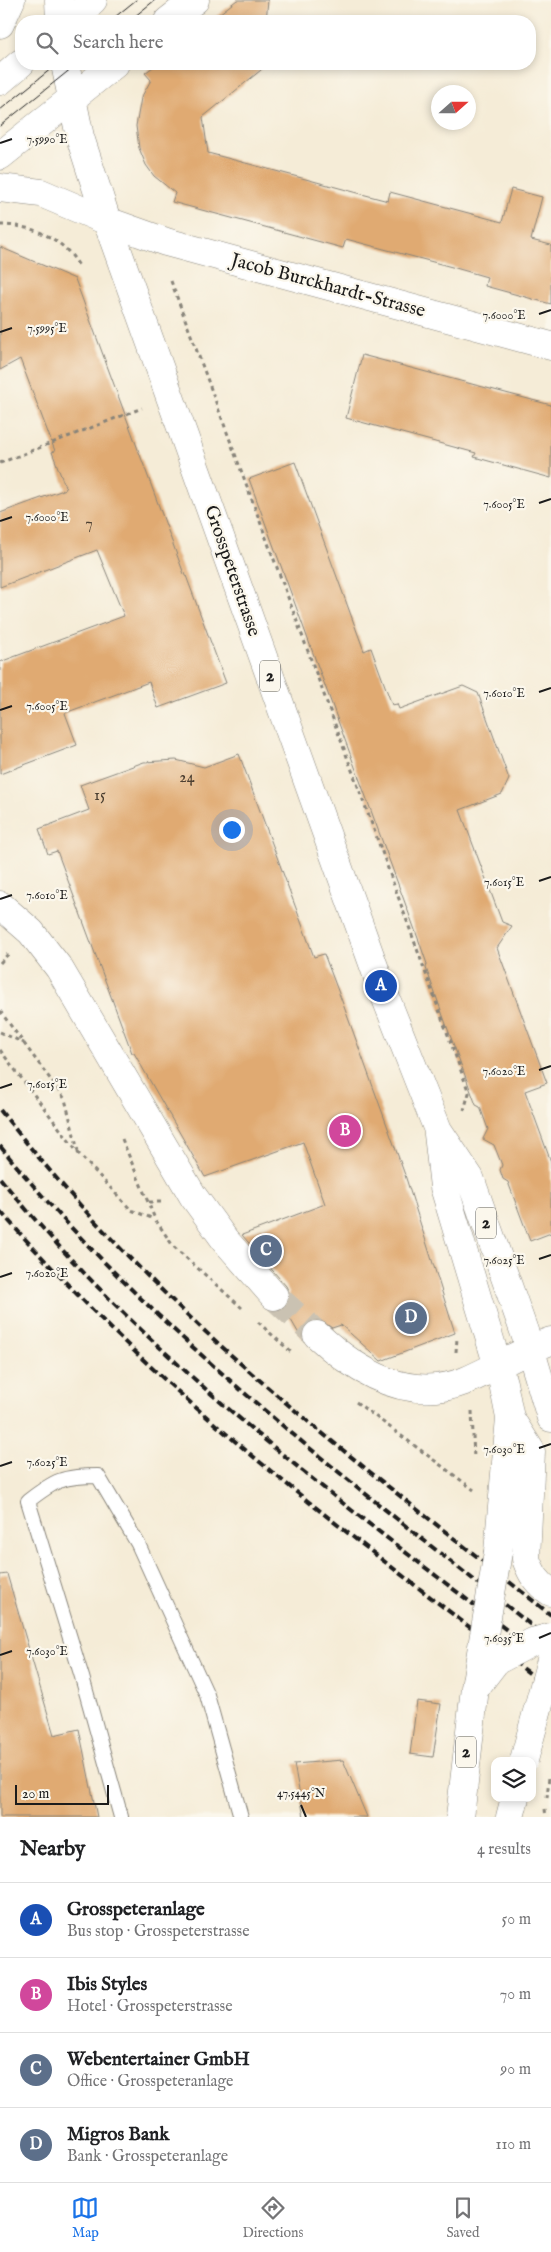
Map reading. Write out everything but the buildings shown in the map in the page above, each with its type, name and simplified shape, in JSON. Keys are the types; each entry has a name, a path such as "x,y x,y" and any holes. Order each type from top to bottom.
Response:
{"main road":[{"path":"0,24 11,0"},
{"path":"59,0 60,15"},
{"path":"77,15 93,0"},
{"path":"176,15 195,0"},
{"path":"0,81 15,68"},
{"name":"Grosspeterstrasse","path":"66,70 70,99 107,221 381,986 438,1130 470,1178 538,1337 551,1418"},
{"path":"0,156 107,70"},
{"name":"Jacob Burckhardt-Strasse","path":"0,188 41,193 107,221 166,242 551,346"},
{"path":"0,905 31,932 59,968 193,1196 226,1240 274,1296"},
{"name":"Grosspeterstrasse","path":"438,1130 444,1187 498,1366 510,1418 498,1552 475,1688"},
{"path":"317,1335 336,1353 362,1369 398,1386 437,1390 464,1381 498,1366 538,1337"},
{"name":"Grosspeterstrasse","path":"510,1418 531,1451 526,1559 532,1574 542,1587 551,1592"},
{"path":"475,1688 496,1660 532,1642 551,1637"},
{"path":"525,1757 551,1660"},
{"name":"2","path":"460,1817 475,1688"},
{"path":"510,1817 514,1802"}],"lane":[{"path":"121,1817 82,1677 28,1501 54,1481 75,1476 98,1476 138,1544 207,1695 240,1817"}],"path":[{"path":"0,226 14,225 45,234 68,250 79,266"},
{"path":"171,280 469,1093 462,1114"},
{"path":"0,463 171,397"},
{"path":"0,1011 65,1099 79,1154"},
{"path":"0,1032 24,1043"},
{"path":"0,1050 79,1154 131,1210 155,1220"},
{"path":"474,1423 474,1461"},
{"path":"474,1480 474,1490"}],"tunnel":[{"path":"274,1296 317,1335"}],"tram line":[{"path":"117,15 136,0"},
{"path":"136,15 155,0"},
{"path":"0,110 50,70"},
{"path":"0,126 70,70"}],"railway":[{"path":"0,1110 40,1159 103,1230 147,1276 215,1340 308,1422 551,1615"},
{"path":"0,1146 61,1216 125,1283 192,1347 333,1468 551,1641"},
{"path":"0,1178 60,1248 124,1314 261,1437 405,1552 551,1664"},
{"path":"0,1211 63,1280 107,1324 151,1367 219,1428 313,1505 551,1690"}],"place":[{"name":"Grosspeteranlage","path":"381,986"},
{"name":"Ibis Styles","path":"345,1131"},
{"name":"Webentertainer GmbH","path":"266,1251"},
{"name":"Migros Bank","path":"411,1318"}]}
